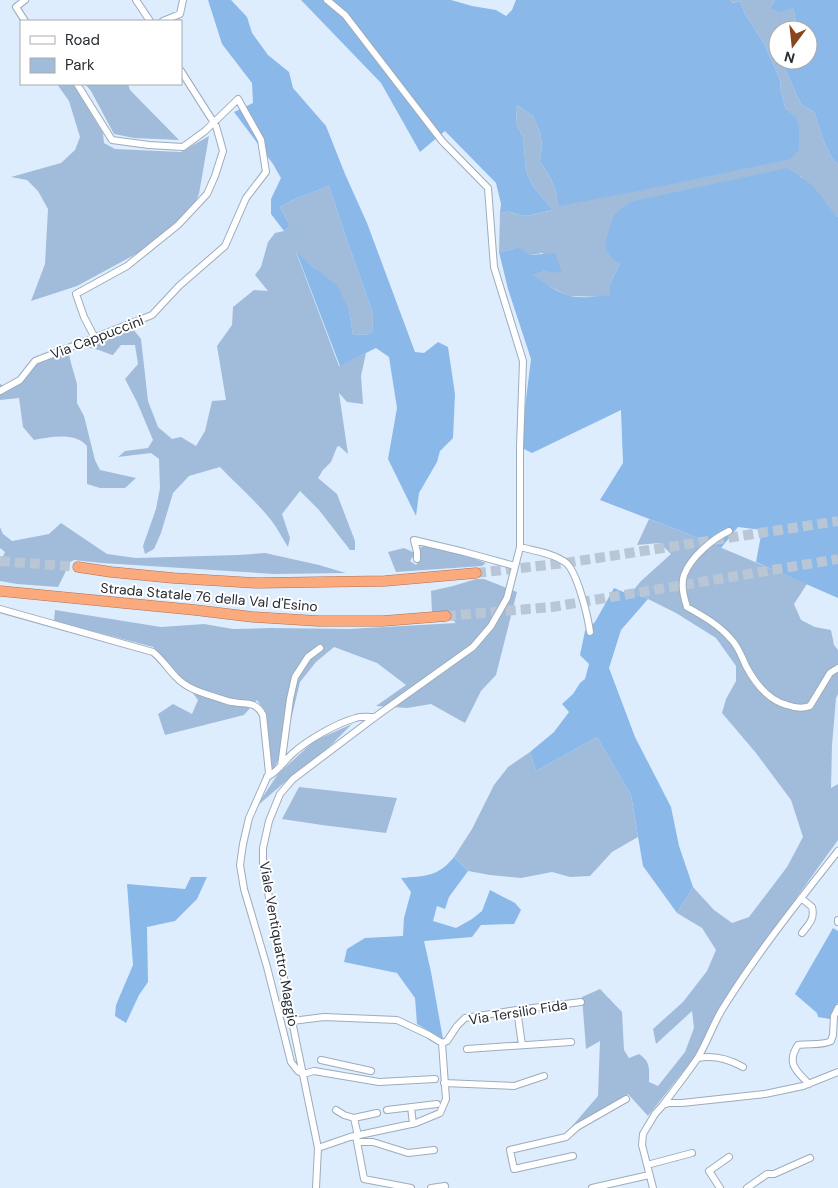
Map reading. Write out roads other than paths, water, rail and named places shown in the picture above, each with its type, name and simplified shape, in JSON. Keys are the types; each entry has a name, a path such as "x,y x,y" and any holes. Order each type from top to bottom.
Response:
{"highway":[{"name":"Strada Statale 76 della Val d'Esino","path":"78,568 173,578 257,582 385,581 476,574"},
{"name":"Strada Statale 76 della Val d'Esino","path":"0,591 253,617 318,621 383,621 446,616"}],"street":[{"path":"24,20 16,6 25,0"},
{"path":"136,0 149,20"},
{"path":"165,20 180,14 183,0"},
{"name":"Viale Ventiquattro Maggio","path":"316,1188 318,1148 263,865 263,848 269,821 280,794 293,780 375,717 473,647 491,626 507,598 520,547 520,447 523,361 494,267 488,188 442,140 345,15 327,0"},
{"path":"95,338 84,317 76,294 127,266 178,225 207,194 215,176 223,151 216,126 182,73"},
{"path":"78,85 112,140 183,147 205,132 214,122"},
{"name":"Via Cappuccini","path":"0,391 20,380 35,361 152,315 179,286 225,246 246,198 266,172 261,140 238,99 214,122"},
{"path":"729,531 717,537 704,548 684,575 684,597 687,607 717,626 732,640 755,682 768,696 784,704 796,708 810,706 830,673 838,668"},
{"path":"416,559 417,552 414,540 515,566"},
{"path":"520,547 556,557 569,565 574,573 588,617 590,632"},
{"path":"0,609 153,652 187,686 232,702 253,705 259,708 263,714 269,773 249,818 240,865 244,889 267,967 291,1062 303,1074 314,1071 379,1082 435,1079"},
{"path":"281,766 290,699 295,677 308,657 320,648"},
{"path":"267,777 273,775 292,753 315,736 357,717 375,717"},
{"path":"653,1188 642,1145 643,1134 655,1114 698,1058 722,1009 750,967 838,851"},
{"path":"801,898 812,907 814,914 811,922 802,933"},
{"name":"Via Tersilio Fida","path":"442,1043 447,1041 465,1018 581,1002"},
{"path":"809,1084 798,1073 792,1062 793,1052 798,1044 826,1044 832,1041 834,1016 838,1008"},
{"path":"517,1010 522,1045"},
{"path":"292,1021 324,1017 397,1020 442,1043 446,1099 440,1113 413,1124 318,1148"},
{"path":"468,1049 572,1042"},
{"path":"698,1058 718,1057 736,1062 743,1067"},
{"path":"321,1060 371,1071"},
{"path":"355,1078 357,1068"},
{"path":"663,1105 765,1094 803,1086 838,1072"},
{"path":"444,1083 514,1086 544,1076"},
{"path":"573,1156 514,1169 510,1150 566,1137 577,1127 626,1100"},
{"path":"388,1110 437,1104"},
{"path":"411,1107 413,1124"},
{"path":"336,1110 354,1118 377,1113"},
{"path":"354,1118 364,1179 411,1188"},
{"path":"357,1138 408,1153 434,1150"},
{"path":"647,1165 692,1153"},
{"path":"720,1188 709,1171 729,1157"},
{"path":"747,1188 767,1174 774,1174 810,1158"},
{"path":"592,1188 649,1175"},
{"path":"430,1188 445,1186"}],"tunnel":[{"path":"476,573 565,563 838,521"},
{"path":"446,616 552,607 838,559"},
{"path":"0,561 78,567"}]}
